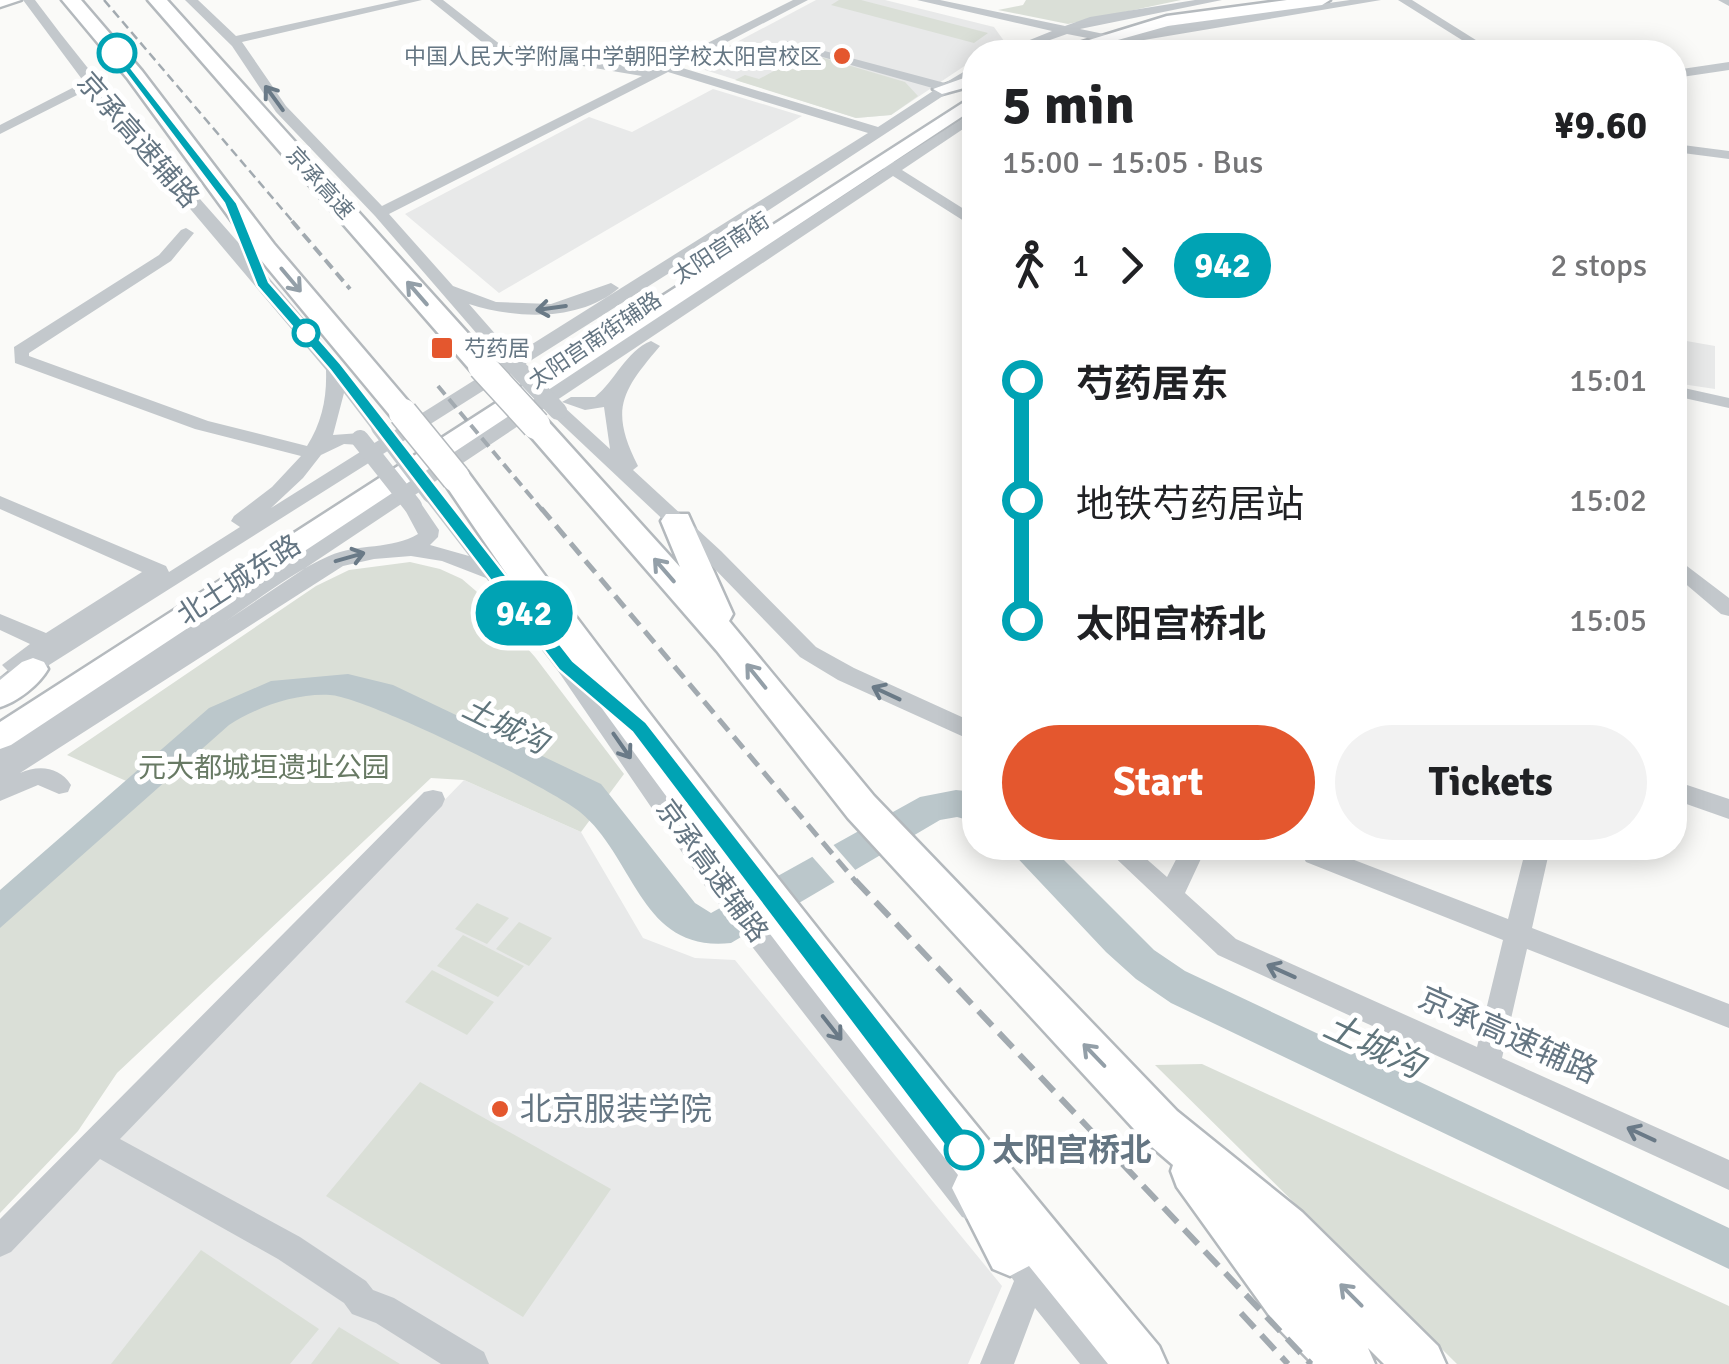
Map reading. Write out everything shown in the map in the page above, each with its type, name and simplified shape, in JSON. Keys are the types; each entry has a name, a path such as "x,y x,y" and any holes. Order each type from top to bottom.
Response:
{"highway":[{"path":"71,0 135,75 391,420 433,492 639,727 728,870 786,944 1142,1364"},
{"name":"京承高速","path":"157,0 334,198 500,355 555,413 729,642"},
{"path":"676,521 729,642 861,807 1161,1126 1285,1229 1420,1364"},
{"path":"566,666 639,727"},
{"path":"940,1122 1021,1265"},
{"path":"1161,1126 1297,1312 1349,1364"}],"main road":[{"path":"0,2 13,0"},
{"path":"1061,40 1158,15 1268,0"},
{"path":"1094,40 1167,21 1322,0"},
{"path":"944,88 962,85"},
{"name":"太阳宫南街","path":"473,418 962,91"},
{"name":"太阳宫南街","path":"473,418 888,165 962,110"},
{"name":"北土城东路","path":"0,713 473,418"},
{"name":"北土城东路","path":"0,737 473,418"},
{"path":"0,696 39,655"}],"street":[{"name":"京承高速辅路","path":"29,0 90,84 335,367 391,420"},
{"path":"192,0 234,40 281,109 380,213 500,355 555,413 640,486 808,652 962,728"},
{"path":"234,40 416,0"},
{"path":"436,0 497,48 661,71 878,132"},
{"path":"380,213 802,0"},
{"path":"924,0 1110,40"},
{"path":"1034,40 1058,30 1133,12 1216,0"},
{"path":"1128,40 1206,23 1376,0"},
{"path":"1404,0 1469,40"},
{"path":"791,44 944,88 962,76"},
{"path":"1687,72 1729,66"},
{"path":"0,130 90,84"},
{"name":"太阳宫南街辅路","path":"473,418 764,206 944,88"},
{"name":"太阳宫南街辅路","path":"473,418 800,230 888,165 962,122"},
{"path":"1687,150 1729,155"},
{"path":"888,165 962,214"},
{"path":"334,198 410,248"},
{"path":"231,203 262,283"},
{"path":"446,288 487,308 559,309 582,303 701,234 764,206"},
{"path":"555,413 598,404 630,364 771,261 800,230"},
{"path":"20,351 165,258 186,233"},
{"path":"500,355 496,321 510,311"},
{"path":"0,344 20,351"},
{"path":"20,351 21,360 173,414 282,448 313,452"},
{"path":"0,688 39,655 158,571 262,506 302,468 333,416 338,393 335,367"},
{"path":"615,387 614,443 640,486"},
{"path":"1687,394 1729,403"},
{"path":"0,674 473,418"},
{"path":"0,753 105,690 473,418"},
{"name":"京承高速辅路","path":"313,452 340,438 360,439 433,492 496,580 728,870"},
{"path":"408,549 428,536 433,492"},
{"path":"0,502 158,571"},
{"path":"0,774 312,572 361,553 408,549 460,558 496,580"},
{"path":"1687,574 1729,609"},
{"path":"0,621 39,655"},
{"path":"62,737 105,690"},
{"path":"0,792 39,776 59,784"},
{"path":"1687,794 1729,809"},
{"path":"0,1241 433,799"},
{"name":"京承高速辅路","path":"1131,860 1226,947 1729,1175"},
{"path":"1171,896 1188,860"},
{"path":"1328,860 1729,1016"},
{"path":"1487,1063 1535,860"},
{"name":"京承高速辅路","path":"786,944 1021,1265 1101,1364"},
{"path":"96,1140 289,1248 355,1292 363,1303 382,1310 472,1364"},
{"path":"997,1364 1021,1265"}],"shaded area":[{"name":"中国人民大学附属中学朝阳学校太阳宫校区","path":"816,0 885,0 994,27 1003,40 962,40 962,68 891,115 856,118 705,70 703,60"},
{"path":"713,89 802,116 499,293 405,214 589,117 632,132"},
{"path":"1687,341 1715,346 1715,389 1687,385"},
{"path":"348,674 393,685 601,784 695,903 711,913 920,797 962,791 962,818 940,820 731,943 701,942 677,933 658,918 599,831 562,800 457,745 380,711 330,695 304,696 264,707 229,725 0,928 0,890 209,708 271,681"},
{"name":"北京服装学院","path":"464,780 581,832 643,938 695,958 735,960 1002,1286 968,1364 0,1364 0,1257"},
{"path":"1019,860 1064,860 1154,950 1185,971 1729,1228 1729,1269 1171,1003 1106,952"}],"green space":[{"path":"839,0 861,0 988,33 978,40 963,40 831,5"},
{"path":"1026,0 1181,0 1068,24 998,10 1023,5"},
{"path":"807,53 905,82 918,96 891,115 856,118 735,80 745,75 759,79"},
{"name":"元大都城垣遗址公园","path":"410,562 440,569 476,591 535,657 624,774 581,832 464,780 431,778 117,1073 78,1131 0,1213 0,911 140,787 67,755 316,586 349,570"},
{"path":"477,903 509,918 487,944 455,929"},
{"path":"519,922 552,938 529,966 496,949"},
{"path":"463,935 524,966 498,997 437,966"},
{"path":"432,970 494,1002 467,1035 405,1002"},
{"path":"1202,1064 1729,1306 1729,1364 1457,1364 1155,1065"},
{"path":"420,1082 611,1189 523,1317 326,1196"},
{"path":"201,1250 319,1329 290,1364 111,1364"},
{"path":"339,1327 400,1364 311,1364"}],"pier":[{"path":"830,841 858,873 838,886 809,853"}],"railway":[{"path":"104,0 294,223"},
{"path":"292,221 350,289"},
{"path":"438,386 543,511"},
{"path":"541,508 857,883"},
{"path":"855,880 1311,1364"},
{"path":"1241,1313 1288,1364"}],"bus line":[{"name":"942","path":"117,53 231,203 262,283 335,367 566,666 639,727 964,1150"}],"place":[{"name":"中国人民大学附属中学朝阳学校太阳宫校区","path":"842,56"},
{"name":"芍药居","path":"442,348"},
{"name":"北京服装学院","path":"500,1109"},
{"name":"太阳宫桥北","path":"964,1150"}],"water label":[{"name":"土城沟","path":"505,726"},
{"name":"土城沟","path":"1374,1046"}]}
